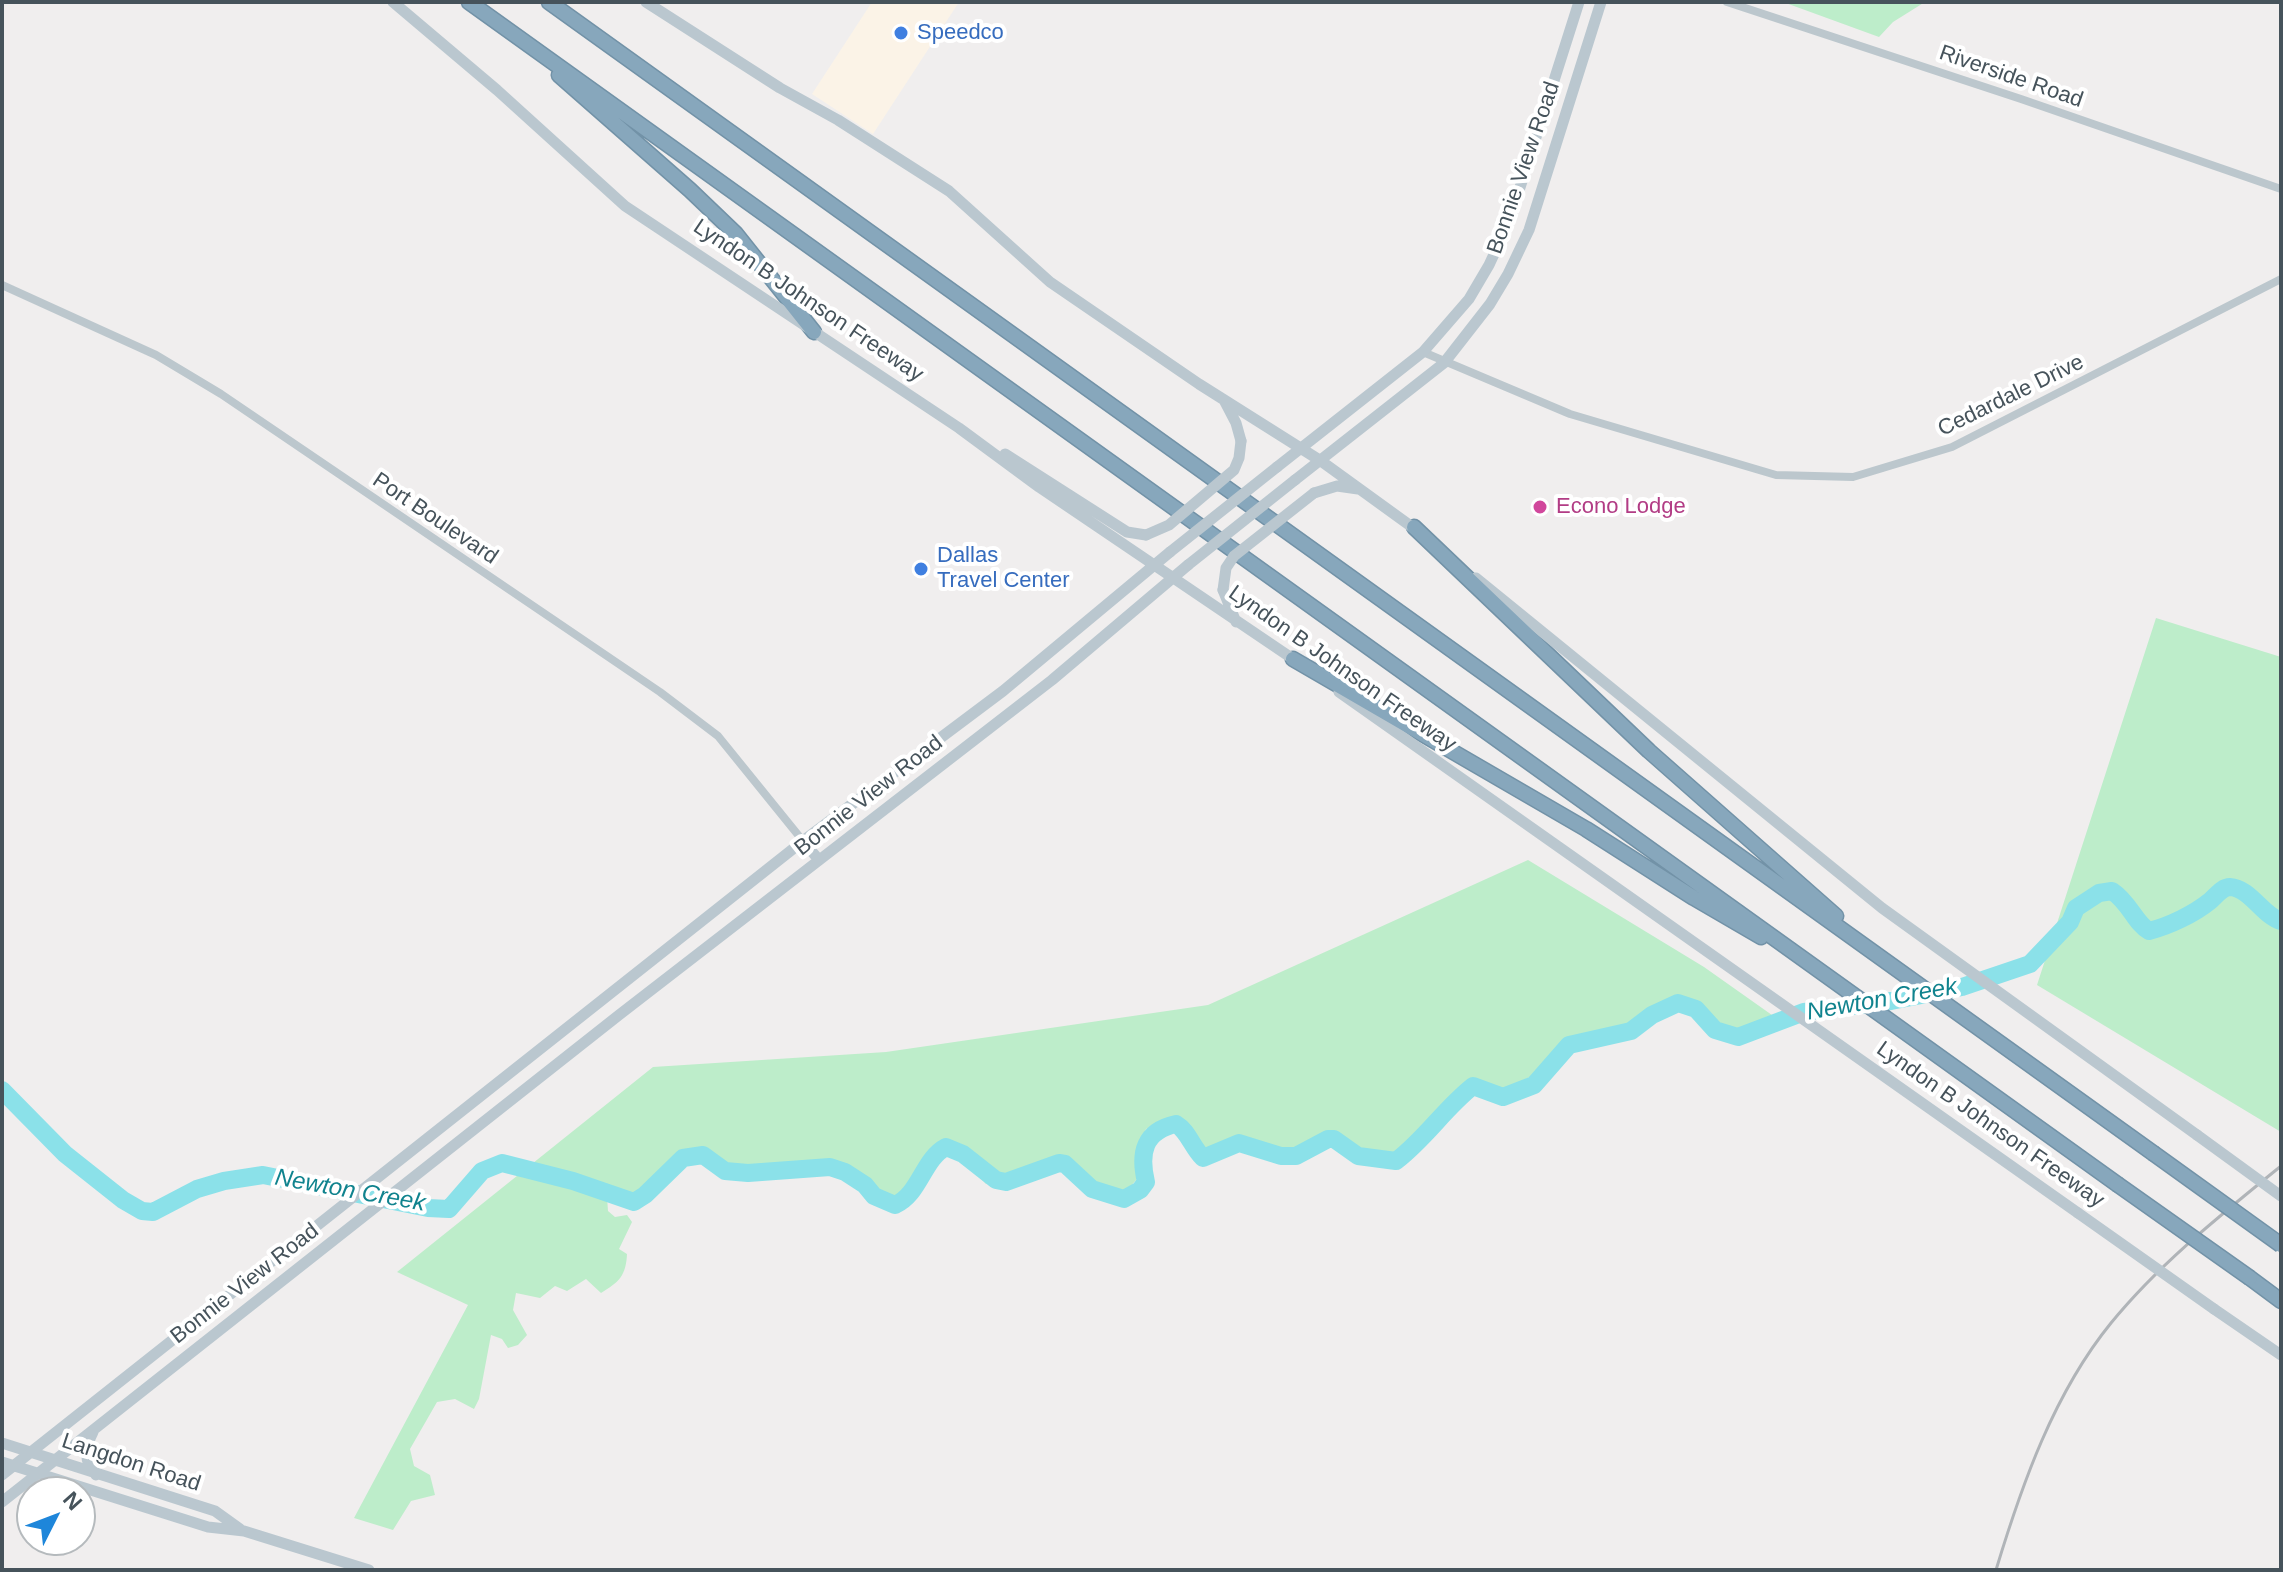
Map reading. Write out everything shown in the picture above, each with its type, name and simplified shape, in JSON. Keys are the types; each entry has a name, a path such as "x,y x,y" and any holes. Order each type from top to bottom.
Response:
{"highway":[{"name":"Lyndon B Johnson Freeway","path":"469,2 2281,1301"},
{"path":"549,2 2281,1245"},
{"path":"507,29 736,234 814,332"},
{"path":"1414,527 1649,751 1893,966"},
{"path":"1293,659 1586,829 1694,898 1834,979"}],"main road":[{"name":"Lyndon B Johnson Freeway","path":"393,2 497,90 625,206 959,428 1039,487 1293,659 2281,1355"},
{"path":"646,2 949,191 1050,282 1321,461 1414,527 1839,874 2281,1196"},
{"name":"Bonnie View Road","path":"2,1475 8,1464 32,1453 803,841 1038,663 1153,565 1423,352 1454,318 1476,287 1511,215 1579,2"},
{"name":"Bonnie View Road","path":"2,1502 422,1170 1052,680 1171,578 1444,363 1490,304 1529,230 1601,2"},
{"path":"1511,215 1529,230"},
{"path":"959,428 1127,532 1146,535 1169,525 1234,470 1241,441 1224,399"},
{"path":"1236,622 1223,590 1226,568 1234,556 1314,493 1337,486 1362,490"},
{"path":"1038,663 1052,680"},
{"path":"803,841 819,860"},
{"path":"95,1428 85,1453 96,1475"},
{"name":"Langdon Road","path":"2,1443 215,1511 244,1531"},
{"name":"Langdon Road","path":"8,1464 208,1527 244,1531 369,1570"}],"street":[{"name":"Riverside Road","path":"1727,2 2281,189"},
{"name":"Cedardale Drive","path":"1423,352 1570,414 1776,475 1853,477 1952,447 2281,279"},
{"name":"Port Boulevard","path":"2,285 156,355 221,394 660,692 718,736 803,841"}],"shaded area":[{"path":"872,2 959,2 873,134 812,94"}],"green space":[{"path":"1783,2 1925,2 1893,22 1879,37"},
{"path":"2156,618 2281,657 2281,1132 2037,985"},
{"path":"1528,860 1704,967 1779,1020 1724,1039 1706,1032 1699,1021 1676,1007 1653,1007 1616,1034 1564,1044 1541,1071 1492,1097 1465,1088 1425,1122 1414,1143 1392,1158 1355,1159 1328,1137 1287,1155 1236,1139 1201,1156 1186,1149 1175,1125 1163,1121 1146,1129 1135,1163 1138,1178 1120,1198 1084,1186 1054,1161 994,1177 986,1184 961,1157 931,1149 902,1199 884,1204 841,1174 826,1170 748,1177 725,1175 713,1166 699,1163 674,1162 636,1199 607,1197 608,1211 615,1217 627,1215 632,1222 619,1249 627,1254 625,1268 617,1282 601,1293 586,1279 567,1291 555,1286 540,1298 516,1293 513,1310 527,1335 518,1345 508,1348 502,1339 491,1335 479,1399 474,1409 455,1399 437,1402 410,1449 414,1466 430,1475 435,1495 411,1501 393,1530 354,1518 468,1305 397,1272 653,1067 886,1052 1208,1005"}],"waterway":[{"name":"Newton Creek","path":"2,1090 65,1154 123,1200 142,1211 153,1212 197,1189 263,1175 428,1208 449,1209 482,1171 502,1163 573,1181 634,1202 683,1158 703,1155 725,1171 748,1173 830,1167 845,1172 865,1185 874,1196 895,1205 910,1193 938,1152 946,1147 963,1154 996,1180 1006,1182 1059,1163 1065,1164 1092,1189 1124,1199 1140,1190 1146,1182 1143,1162 1146,1145 1165,1127 1176,1124 1180,1127 1203,1158 1239,1143 1281,1156 1296,1156 1328,1139 1334,1139 1358,1156 1396,1161 1473,1086 1503,1097 1534,1085 1569,1045 1631,1031 1652,1015 1678,1003 1696,1009 1715,1030 1738,1037 1804,1012 1891,1001 1962,987 2030,964 2070,922 2076,908 2099,893 2112,891 2149,931 2189,915 2227,887 2244,892 2268,914 2281,921"}],"railway":[{"path":"1996,1570 2042,1440 2056,1409 2091,1350 2130,1301 2171,1260 2281,1166"}],"place":[{"name":"Speedco","path":"901,33"},
{"name":"Econo Lodge","path":"1540,507"},
{"name":"Dallas Travel Center","path":"921,569"}]}
